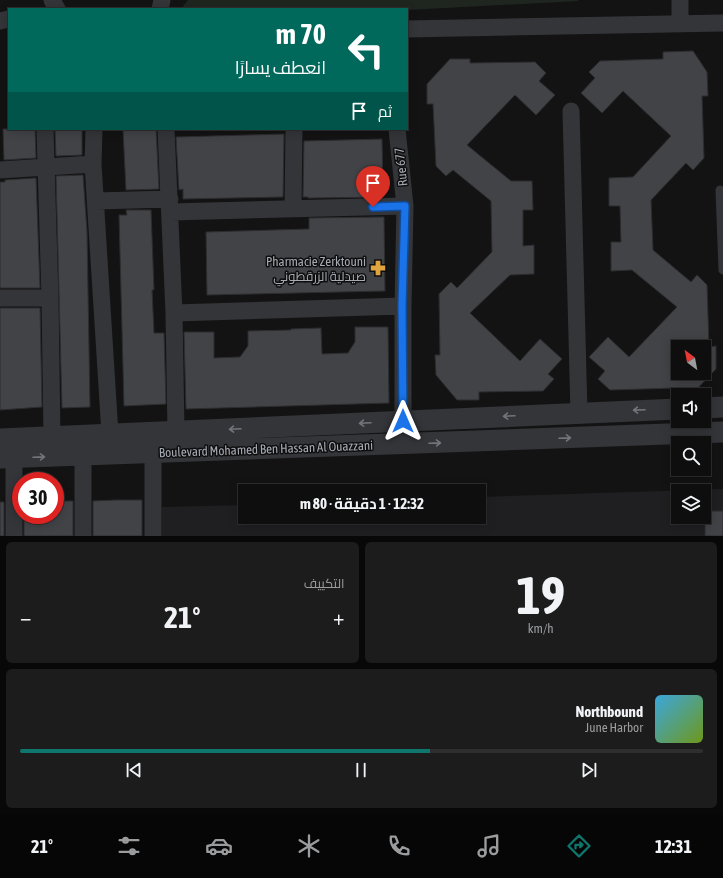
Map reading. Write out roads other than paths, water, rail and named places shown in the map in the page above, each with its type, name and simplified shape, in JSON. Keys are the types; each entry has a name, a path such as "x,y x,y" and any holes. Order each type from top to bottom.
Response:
{"street":[{"path":"680,0 680,24"},
{"path":"408,29 723,23"},
{"path":"571,111 579,413"},
{"path":"45,130 52,437"},
{"path":"94,130 93,164 110,434"},
{"path":"166,130 174,313 176,431"},
{"path":"293,209 294,130"},
{"name":"Rue 677","path":"397,130 405,206 402,306 403,421"},
{"path":"0,170 93,164"},
{"path":"96,201 293,209 405,206"},
{"path":"0,298 50,298"},
{"path":"174,313 402,306"},
{"path":"711,408 723,407"},
{"name":"Boulevard Mohamed Ben Hassan Al Ouazzani","path":"0,439 671,409"},
{"name":"Boulevard Mohamed Ben Hassan Al Ouazzani","path":"7,458 723,432"},
{"path":"152,453 153,536"},
{"path":"83,455 83,536"},
{"path":"7,458 14,536"}],"lane":[{"path":"720,190 723,270"}],"place":[{"name":"Pharmacie Zerktouni صيدلية الزرقطوني","path":"378,268"}]}
